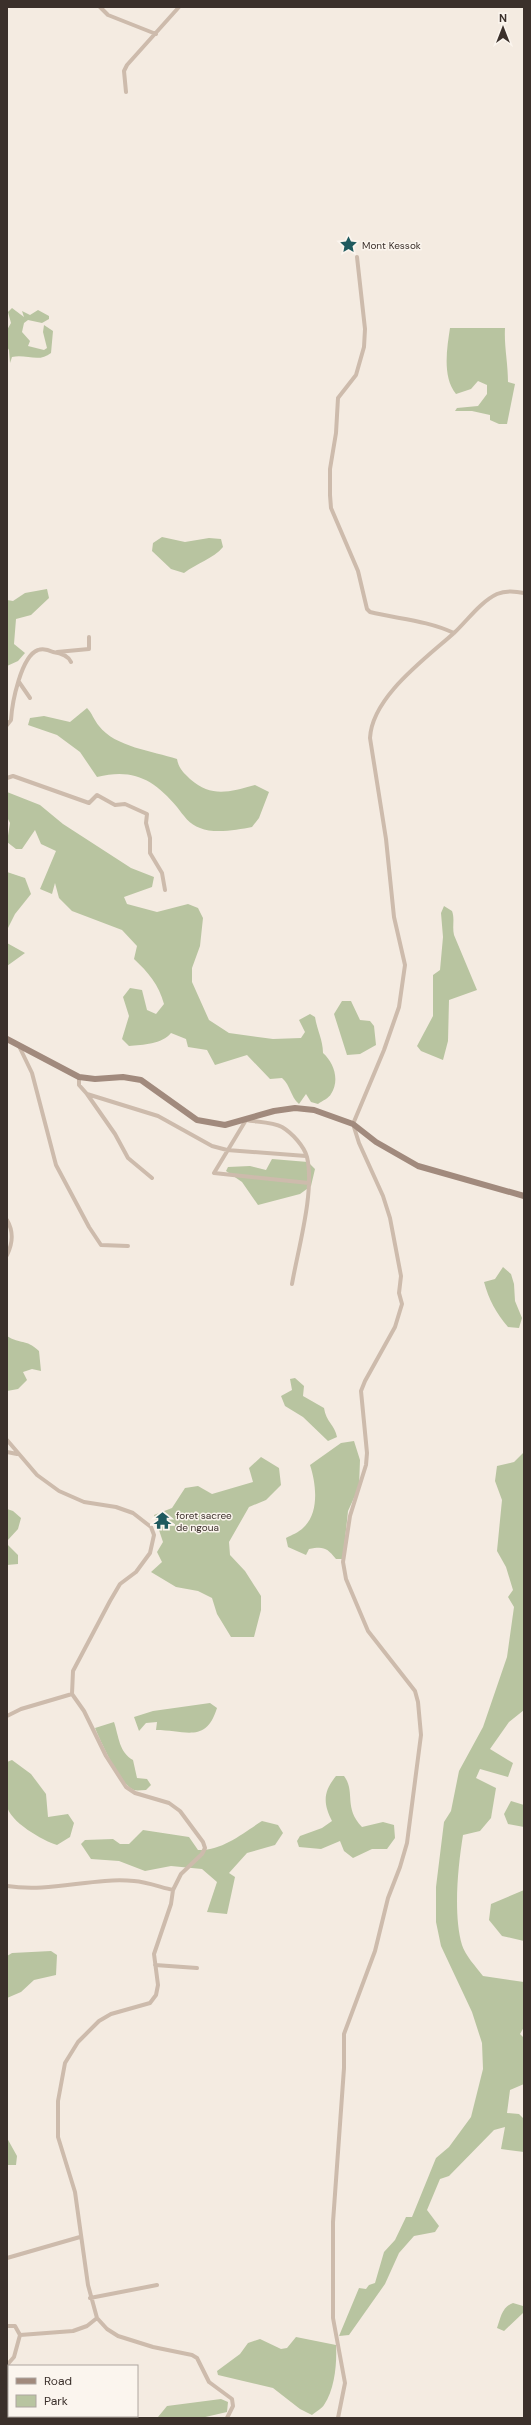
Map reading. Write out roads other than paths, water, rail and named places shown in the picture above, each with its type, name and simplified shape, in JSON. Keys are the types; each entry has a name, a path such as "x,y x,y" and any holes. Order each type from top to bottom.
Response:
{"main road":[{"path":"7,1039 79,1077 95,1079 131,1077 149,1085 197,1120 225,1125 274,1111 295,1108 314,1110 353,1124 376,1142 418,1166 524,1196"}],"street":[{"path":"100,7 108,15 156,34"},
{"path":"126,92 124,71 127,65 179,7"},
{"path":"357,257 365,329 364,347 356,375 338,398 336,433 330,469 331,508 358,571 367,609 370,612 412,619 440,626 454,633"},
{"path":"338,2418 345,2383 333,2318 333,2222 344,2068 344,2034 375,1951 388,1898 400,1867 407,1843 420,1736 418,1702 415,1691 368,1631 346,1579 343,1562 350,1516 366,1465 367,1453 361,1391 395,1326 402,1304 399,1293 401,1276 390,1218 383,1196 359,1143 353,1124 384,1050 399,1007 405,965 394,918 386,839 370,738 370,726 388,697 413,668 496,594 506,591 524,592"},
{"path":"7,725 11,720 23,666 36,650 55,652 89,649 89,637"},
{"path":"55,652 68,657 71,662"},
{"path":"19,682 30,698"},
{"path":"7,778 13,776 89,803 97,795 114,805 125,804 147,814 146,823 150,838 150,853 162,873 165,890"},
{"path":"18,1044 32,1073 56,1165 89,1227 100,1245 128,1246"},
{"path":"79,1077 79,1085 115,1134 128,1158 152,1178"},
{"path":"87,1094 158,1116 212,1146 228,1150 306,1156"},
{"path":"292,1284 309,1183 306,1156 295,1136 281,1126 246,1120 214,1173 309,1183"},
{"path":"7,1220 13,1235 12,1244 7,1255"},
{"path":"7,1440 17,1454 37,1475 59,1491 84,1502 116,1507 133,1513 151,1527 154,1535 153,1546 145,1563 120,1584 73,1671 72,1694 84,1711 106,1756 126,1787 135,1793 169,1804 180,1810 203,1842 204,1848 202,1854 181,1874 173,1890 171,1904 154,1954 158,1984 156,1995 150,2003 111,2014 99,2021 78,2042 63,2068 58,2101 58,2137 75,2192 80,2237 90,2298 97,2318 107,2329 118,2336 154,2347 189,2353 196,2358 209,2382 232,2399 234,2406 227,2418"},
{"path":"7,1452 17,1454"},
{"path":"7,1716 21,1709 72,1694"},
{"path":"7,1886 41,1888 123,1880 173,1890"},
{"path":"155,1965 197,1968"},
{"path":"7,2258 80,2237"},
{"path":"90,2298 157,2285"},
{"path":"20,2334 73,2331 87,2326 97,2318"},
{"path":"7,2326 15,2326 20,2334 14,2357 7,2365"}],"place":[{"name":"Mont Kessok","path":"349,245"},
{"name":"foret sacree de ngoua","path":"163,1521"}]}
